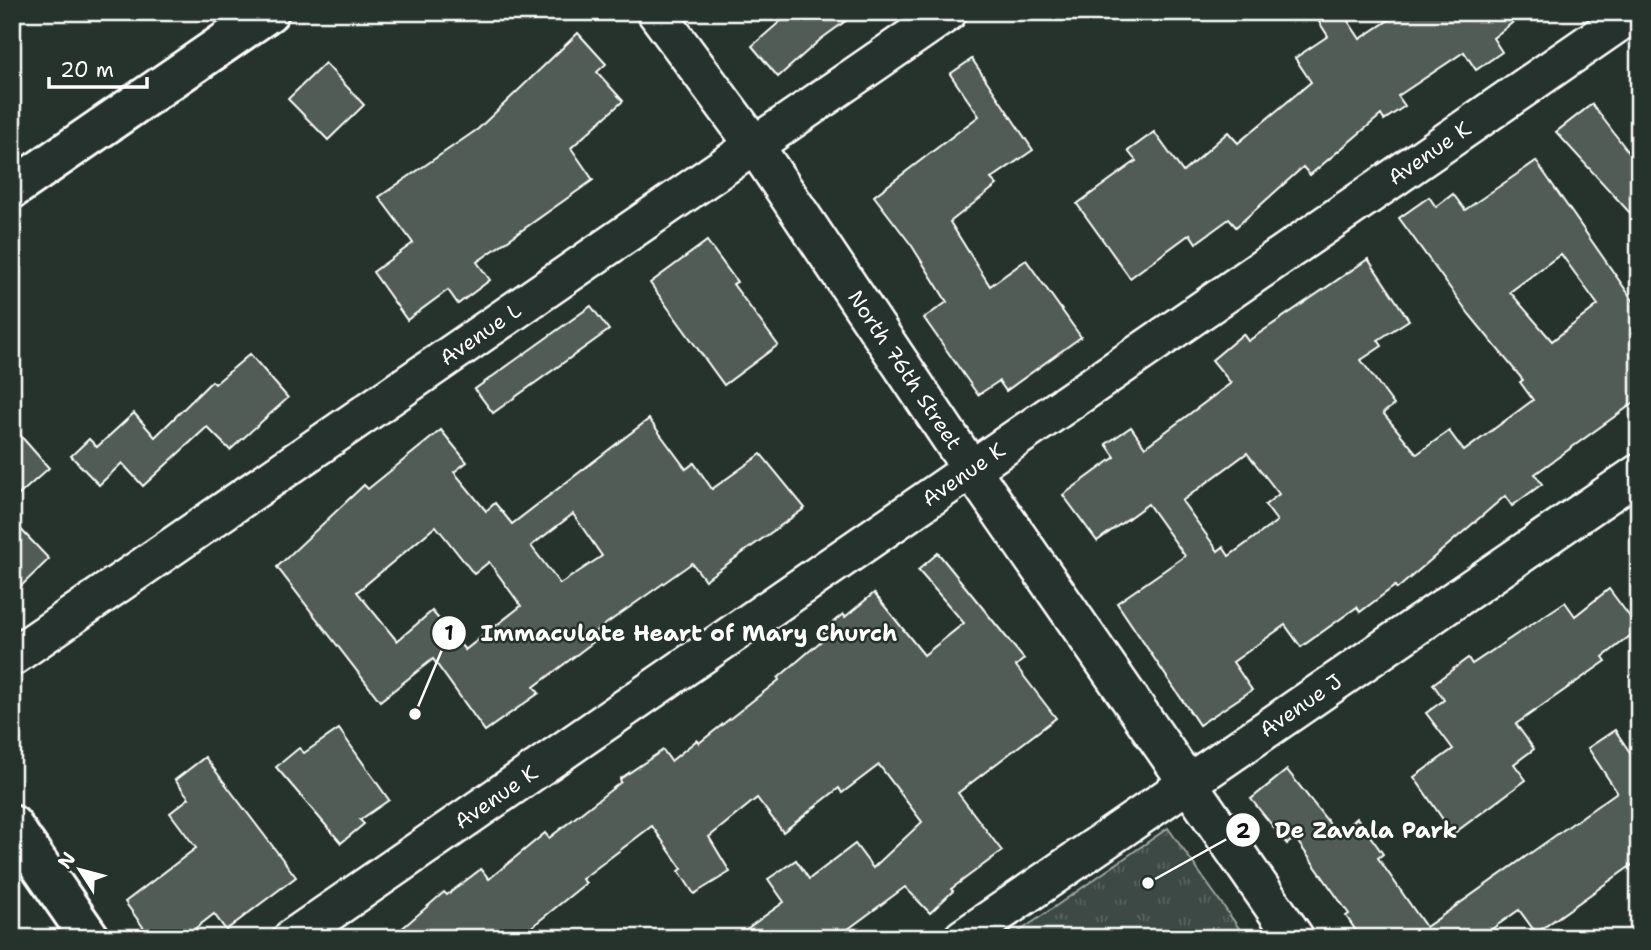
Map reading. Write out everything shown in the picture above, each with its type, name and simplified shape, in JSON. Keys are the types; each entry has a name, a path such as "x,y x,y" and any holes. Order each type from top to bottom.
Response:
{"main road":[{"path":"12,189 269,12"},
{"path":"12,825 90,938"}],"street":[{"name":"North 76th Street","path":"656,12 755,146 971,469 1295,938"},
{"name":"Avenue L","path":"12,657 948,12"},
{"name":"Avenue K","path":"292,938 1634,12"},
{"name":"Avenue J","path":"963,938 1639,473"}],"green space":[{"path":"1168,828 1246,938 1010,938"}],"building":[{"path":"791,12 858,12 821,39 778,77 752,46"},
{"path":"1333,12 1342,12 1360,39 1401,12 1526,12 1493,38 1502,52 1476,70 1464,52 1398,96 1405,106 1384,120 1381,115 1310,175 1303,167 1236,227 1229,219 1196,243 1190,234 1130,278 1077,204 1136,161 1128,151 1154,132 1183,172 1228,132 1238,143 1311,82 1295,58 1328,36 1319,22"},
{"path":"578,33 606,64 597,72 623,101 571,148 593,180 477,262 490,280 458,304 448,290 407,320 373,272 413,243 379,197 478,129"},
{"path":"972,59 1033,150 991,179 997,185 950,222 990,286 1026,260 1081,337 1006,391 999,381 978,395 924,318 947,302 912,246 874,196 979,116 950,74"},
{"path":"325,63 364,105 328,140 288,99"},
{"path":"1592,104 1639,166 1639,223 1556,132"},
{"path":"1536,161 1639,309 1639,399 1535,474 1542,484 1512,506 1505,496 1397,589 1395,586 1360,612 1357,607 1301,647 1285,625 1233,662 1252,690 1199,725 1117,603 1185,556 1148,504 1097,541 1063,495 1115,457 1106,444 1131,427 1145,447 1231,383 1212,360 1243,334 1248,341 1368,259 1409,320 1378,340 1382,346 1361,360 1394,405 1383,413 1417,454 1449,431 1464,451 1533,400 1520,382 1523,380 1469,314 1399,218 1429,197 1436,207 1453,194 1465,210","holes":["1561,254 1598,305 1552,341 1510,292","1247,453 1279,494 1265,505 1277,521 1229,556 1223,547 1218,551 1182,501"]},
{"path":"707,241 737,282 733,284 778,345 724,385 650,283"},
{"path":"591,306 609,330 493,413 475,389"},
{"path":"250,354 288,398 230,450 207,427 143,486 122,463 99,485 71,456 89,439 97,447 134,413 155,437 212,381 215,384"},
{"path":"649,419 686,469 694,463 712,489 761,454 805,508 705,580 692,563 596,631 600,637 534,687 539,693 485,731 433,659 380,701 277,567 364,485 368,489 441,430 467,462 454,472 486,511 495,503 512,524","holes":["573,514 602,556 560,584 531,546","436,526 474,574 489,562 521,606 465,650 432,611 397,641 357,592"]},
{"path":"12,426 49,468 12,501"},
{"path":"12,520 49,559 12,595"},
{"path":"938,553 1024,659 1016,666 1056,718 958,793 1002,851 951,889 953,891 930,913 905,887 836,938 734,938 784,902 768,879 796,860 809,879 855,844 873,868 922,822 879,765 842,793 839,788 783,832 757,798 709,837 730,872 694,894 679,871 682,869 652,826 582,879 586,883 518,938 391,938 444,892 447,895 481,869 489,879 545,833 549,838 621,782 620,779 663,750 671,761 697,740 699,743 779,680 778,678 827,636 822,631 843,614 845,617 874,593 924,655 964,623 918,570"},
{"path":"1609,589 1639,629 1603,657 1606,661 1516,724 1534,749 1514,764 1526,780 1453,834 1414,777 1453,749 1426,713 1444,700 1433,684 1468,658 1472,664 1565,602 1575,616"},
{"path":"339,729 389,800 360,820 364,824 341,843 276,767 299,748 304,753"},
{"path":"1615,730 1639,766 1639,860 1536,933 1519,910 1479,938 1361,938 1346,916 1349,914 1295,838 1287,844 1251,799 1287,770 1337,833 1357,818 1383,854 1378,858 1426,927 1617,792 1588,748"},
{"path":"205,757 296,877 226,930 214,914 183,938 151,938 125,902 196,848 170,813 189,798 175,780"}],"place":[{"name":"Immaculate Heart of Mary Church","path":"415,714"},
{"name":"De Zavala Park","path":"1148,883"}]}
